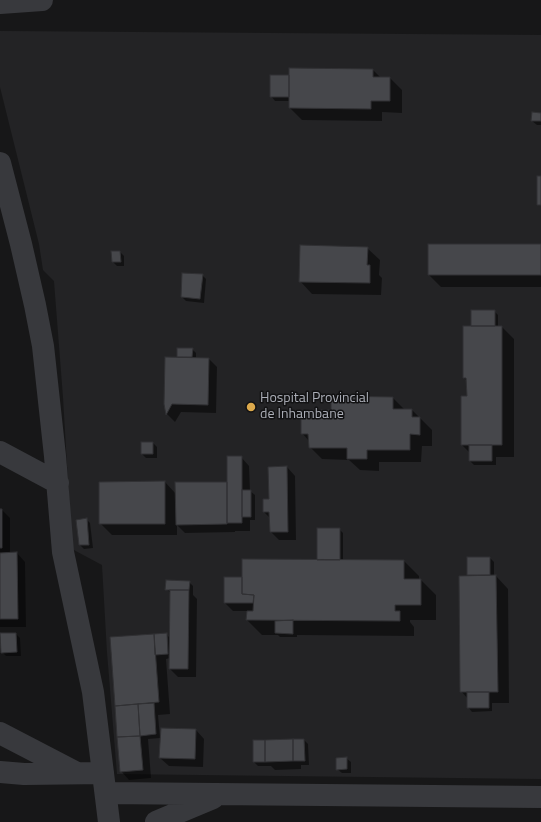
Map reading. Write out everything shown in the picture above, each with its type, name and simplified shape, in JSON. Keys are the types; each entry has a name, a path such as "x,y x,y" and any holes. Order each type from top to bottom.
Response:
{"street":[{"path":"0,3 42,0"},
{"path":"0,163 23,252 43,346 58,483 63,552 93,692 110,822"},
{"path":"0,452 58,483"},
{"path":"0,733 78,773 105,783 222,794 541,797"},
{"path":"0,772 24,774 78,773"},
{"path":"156,822 222,794"}],"shaded area":[{"name":"Hospital Provincial de Inhambane","path":"0,31 541,35 541,113 532,113 531,121 541,121 541,176 537,176 537,204 541,205 541,244 428,244 428,275 541,275 541,779 117,774 107,652 102,565 72,549 63,397 54,281 43,270 39,244 0,87","holes":["290,68 373,69 373,77 390,78 390,101 371,101 370,109 289,108 289,97 270,97 270,75 289,75","300,245 368,247 367,265 370,265 370,283 299,282","183,273 202,274 200,299 181,297","494,310 495,326 502,326 502,445 492,445 492,461 469,461 469,445 461,445 461,396 467,396 466,378 463,378 463,326 471,326 471,311","178,348 192,348 192,357 209,358 208,405 172,404 166,414 164,404 165,357 177,357","332,396 393,397 393,409 412,409 412,417 420,418 420,434 410,434 367,450 367,459 347,459 347,448 309,448 308,434 301,434 301,415 310,415 310,410 331,410","287,466 288,532 270,532 269,512 263,512 263,499 269,499 268,467","99,482 165,482 165,523 99,524","176,482 227,482 242,490 227,524 176,525","86,518 89,544 79,545 76,520","490,557 490,575 496,576 498,691 460,692 459,576 467,575 467,558","317,560 404,579 421,579 421,605 395,605 395,611 400,611 399,621 293,620 293,633 276,633 275,621 246,620 247,611 253,611 253,603 224,603 224,577 242,577","166,580 190,581 188,669 169,669 170,590 165,589","166,633 168,654 155,655 159,702 154,703 156,734 140,736 143,770 120,772 110,637","161,728 196,729 195,759 160,758","304,739 305,761 253,762 253,740"]}],"building":[{"path":"289,68 373,69 373,77 390,77 390,101 371,101 371,109 289,108"},
{"path":"270,75 289,75 289,97 270,97"},
{"path":"532,112 541,113 541,121 531,121"},
{"path":"537,176 541,176 541,205 537,205"},
{"path":"428,244 541,244 541,275 428,275"},
{"path":"300,245 368,247 367,265 370,265 370,283 299,282"},
{"path":"111,251 120,251 121,262 112,262"},
{"path":"182,273 203,274 200,299 181,297"},
{"path":"471,310 495,310 495,326 471,326"},
{"path":"463,326 502,326 502,445 461,445 461,396 467,396 466,378 463,378"},
{"path":"177,348 193,348 192,357 177,357"},
{"path":"165,357 209,358 208,405 172,404 166,415 164,404"},
{"path":"331,396 393,397 393,409 412,409 412,417 420,417 420,435 410,434 410,450 367,450 367,459 347,459 347,448 309,448 308,434 301,434 301,415 310,415 310,410 331,410"},
{"path":"141,442 153,442 153,454 141,454"},
{"path":"469,445 492,445 492,461 469,461"},
{"path":"227,456 242,456 242,523 227,523"},
{"path":"287,466 288,532 270,532 269,512 263,512 263,499 269,499 268,467"},
{"path":"165,481 165,524 99,524 99,482"},
{"path":"175,482 227,482 227,524 176,525"},
{"path":"242,490 251,490 251,517 242,517"},
{"path":"0,509 2,509 2,548 0,548"},
{"path":"87,518 89,545 79,545 76,520"},
{"path":"317,528 340,528 340,560 317,560"},
{"path":"17,552 18,619 0,619 0,553"},
{"path":"467,557 490,557 490,575 467,575"},
{"path":"242,559 404,560 404,579 421,579 421,605 395,605 395,611 400,611 400,621 246,620 247,611 253,611 254,595 242,594"},
{"path":"496,575 498,692 460,692 459,576"},
{"path":"224,577 242,577 242,594 254,595 253,603 224,603"},
{"path":"166,580 190,581 189,590 165,590"},
{"path":"170,590 189,590 188,669 169,669"},
{"path":"293,620 293,634 275,633 275,621"},
{"path":"0,633 16,633 17,652 1,653"},
{"path":"167,633 168,654 155,655 154,634"},
{"path":"154,634 159,702 115,706 110,637"},
{"path":"467,692 489,692 489,708 467,708"},
{"path":"154,703 156,734 140,736 138,704"},
{"path":"138,704 140,736 117,737 115,706"},
{"path":"161,728 196,729 195,759 159,758"},
{"path":"140,736 143,770 120,772 117,737"},
{"path":"293,739 293,761 265,762 265,740"},
{"path":"293,739 304,739 305,761 293,761"},
{"path":"253,740 265,740 265,762 253,762"},
{"path":"347,757 347,769 336,770 336,758"}],"place":[{"name":"Hospital Provincial de Inhambane","path":"251,407"}]}
